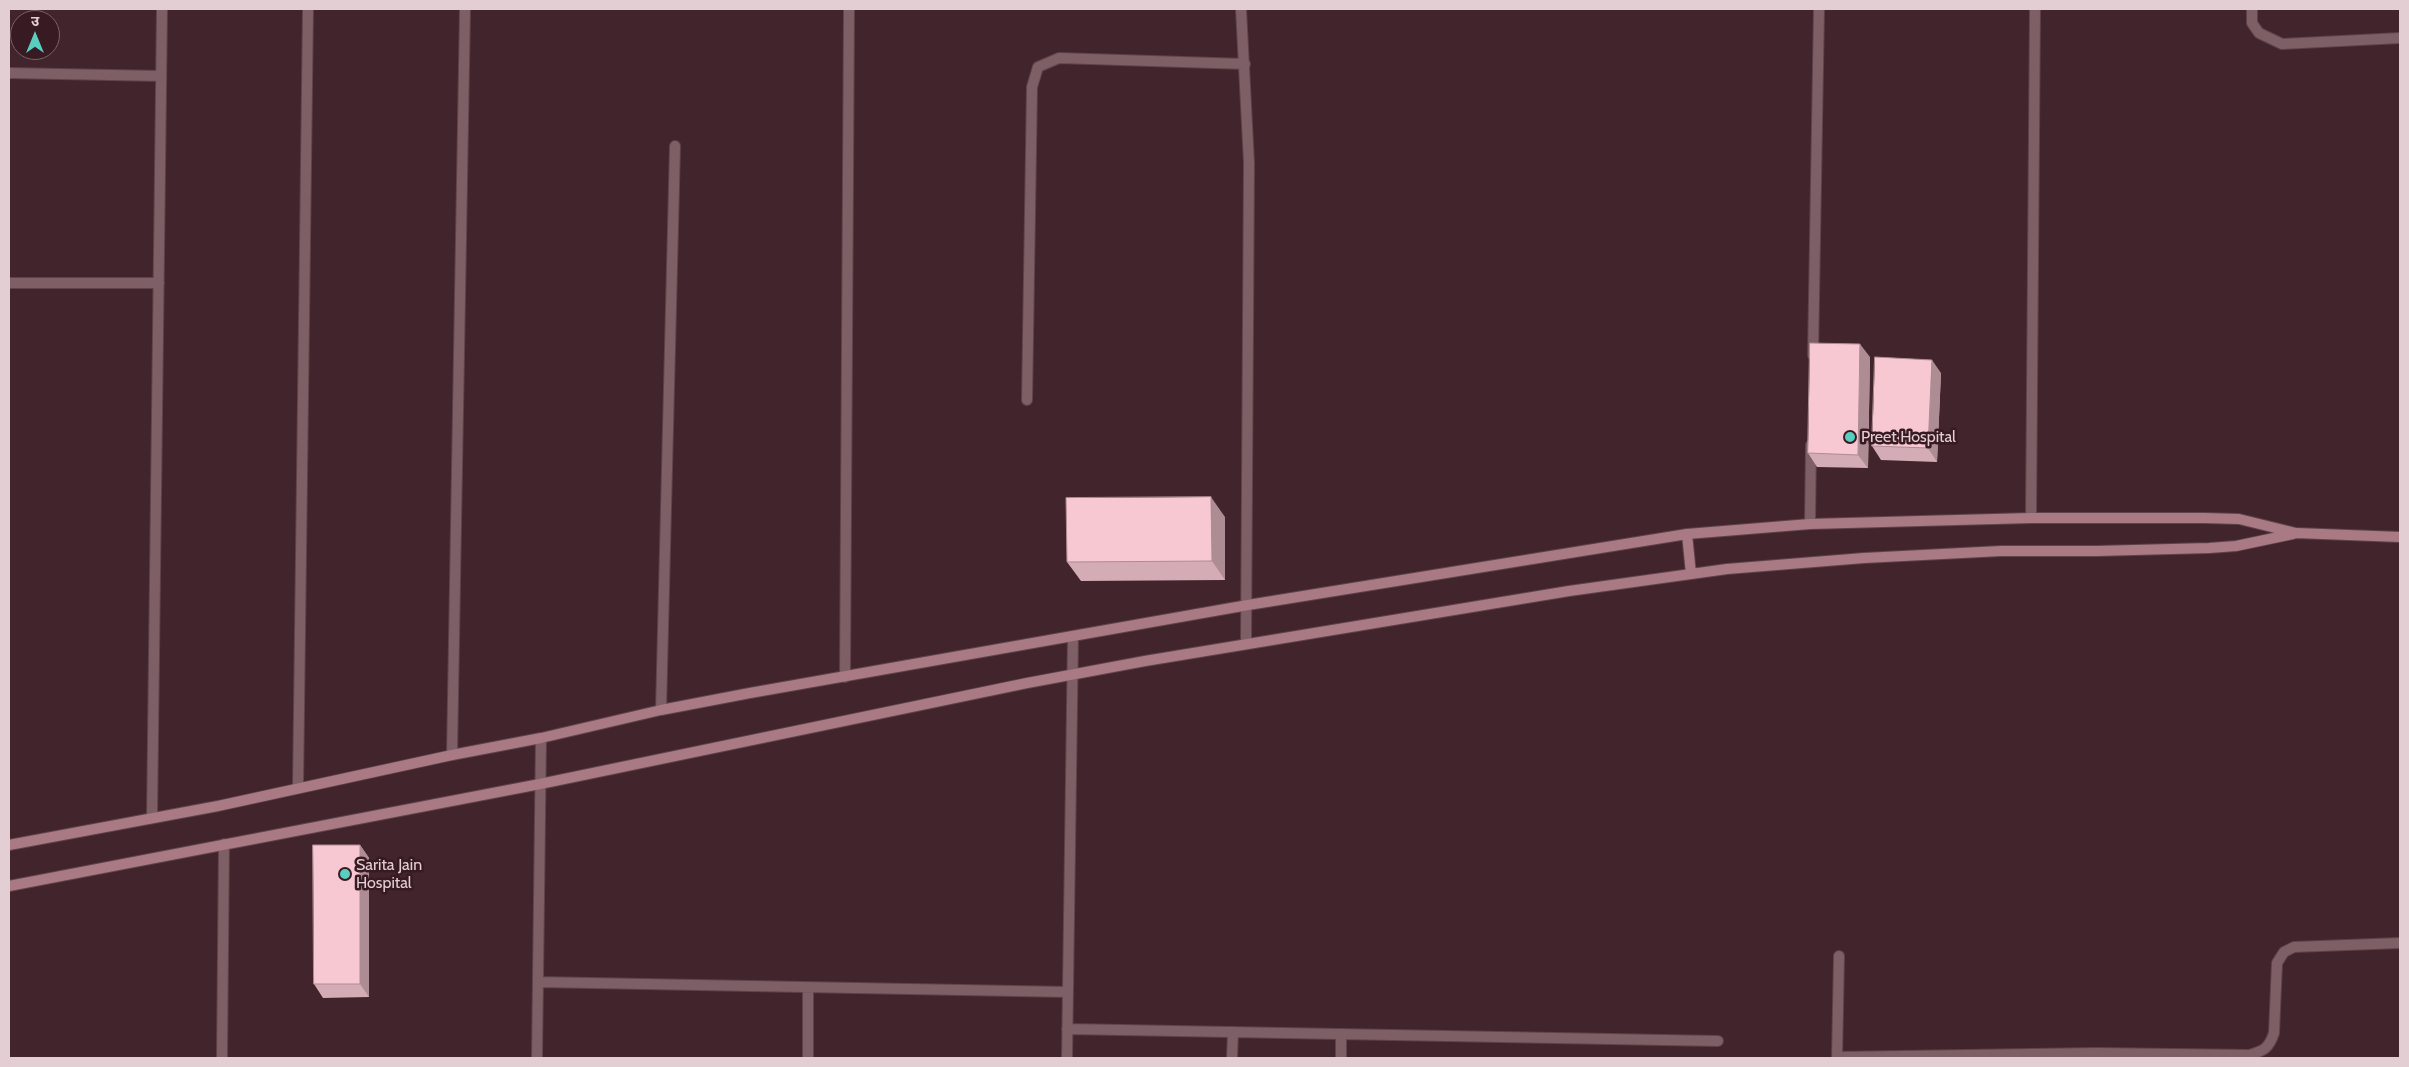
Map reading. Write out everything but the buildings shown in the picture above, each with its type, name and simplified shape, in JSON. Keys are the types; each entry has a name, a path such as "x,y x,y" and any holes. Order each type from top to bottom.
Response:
{"street":[{"path":"152,818 162,9"},
{"path":"298,788 308,9"},
{"path":"452,755 465,9"},
{"path":"845,677 849,9"},
{"path":"1241,9 1250,163 1248,605 1246,644"},
{"path":"1813,366 1819,9"},
{"path":"2031,518 2035,9"},
{"path":"2252,9 2252,23 2259,34 2282,44 2400,38"},
{"path":"1027,400 1032,87 1038,67 1059,58 1245,64"},
{"path":"9,73 161,76"},
{"path":"661,710 675,146"},
{"path":"9,283 159,283"},
{"path":"1810,524 1812,435"},
{"path":"9,845 152,818 541,738 661,710 1248,605 1687,534 1810,524 2031,518 2205,518 2238,520 2296,533 2400,537"},
{"path":"9,886 540,784 848,719 1145,661 1560,593 1727,569 1864,558 2001,551 2097,552 2209,548 2236,546 2296,533"},
{"path":"1687,534 1691,574"},
{"path":"1067,1058 1073,636"},
{"path":"537,1058 541,738"},
{"path":"222,1058 224,844"},
{"path":"1839,956 1837,1058 2249,1055 2264,1052 2271,1044 2274,1033 2277,963 2284,952 2294,946 2400,943"},
{"path":"538,982 1068,992"},
{"path":"808,988 808,1058"},
{"path":"1067,1029 1718,1041"},
{"path":"1232,1058 1233,1032"},
{"path":"1341,1034 1341,1058"}],"place":[{"name":"Preet Hospital","path":"1850,437"},
{"name":"Sarita Jain Hospital","path":"345,874"}]}
